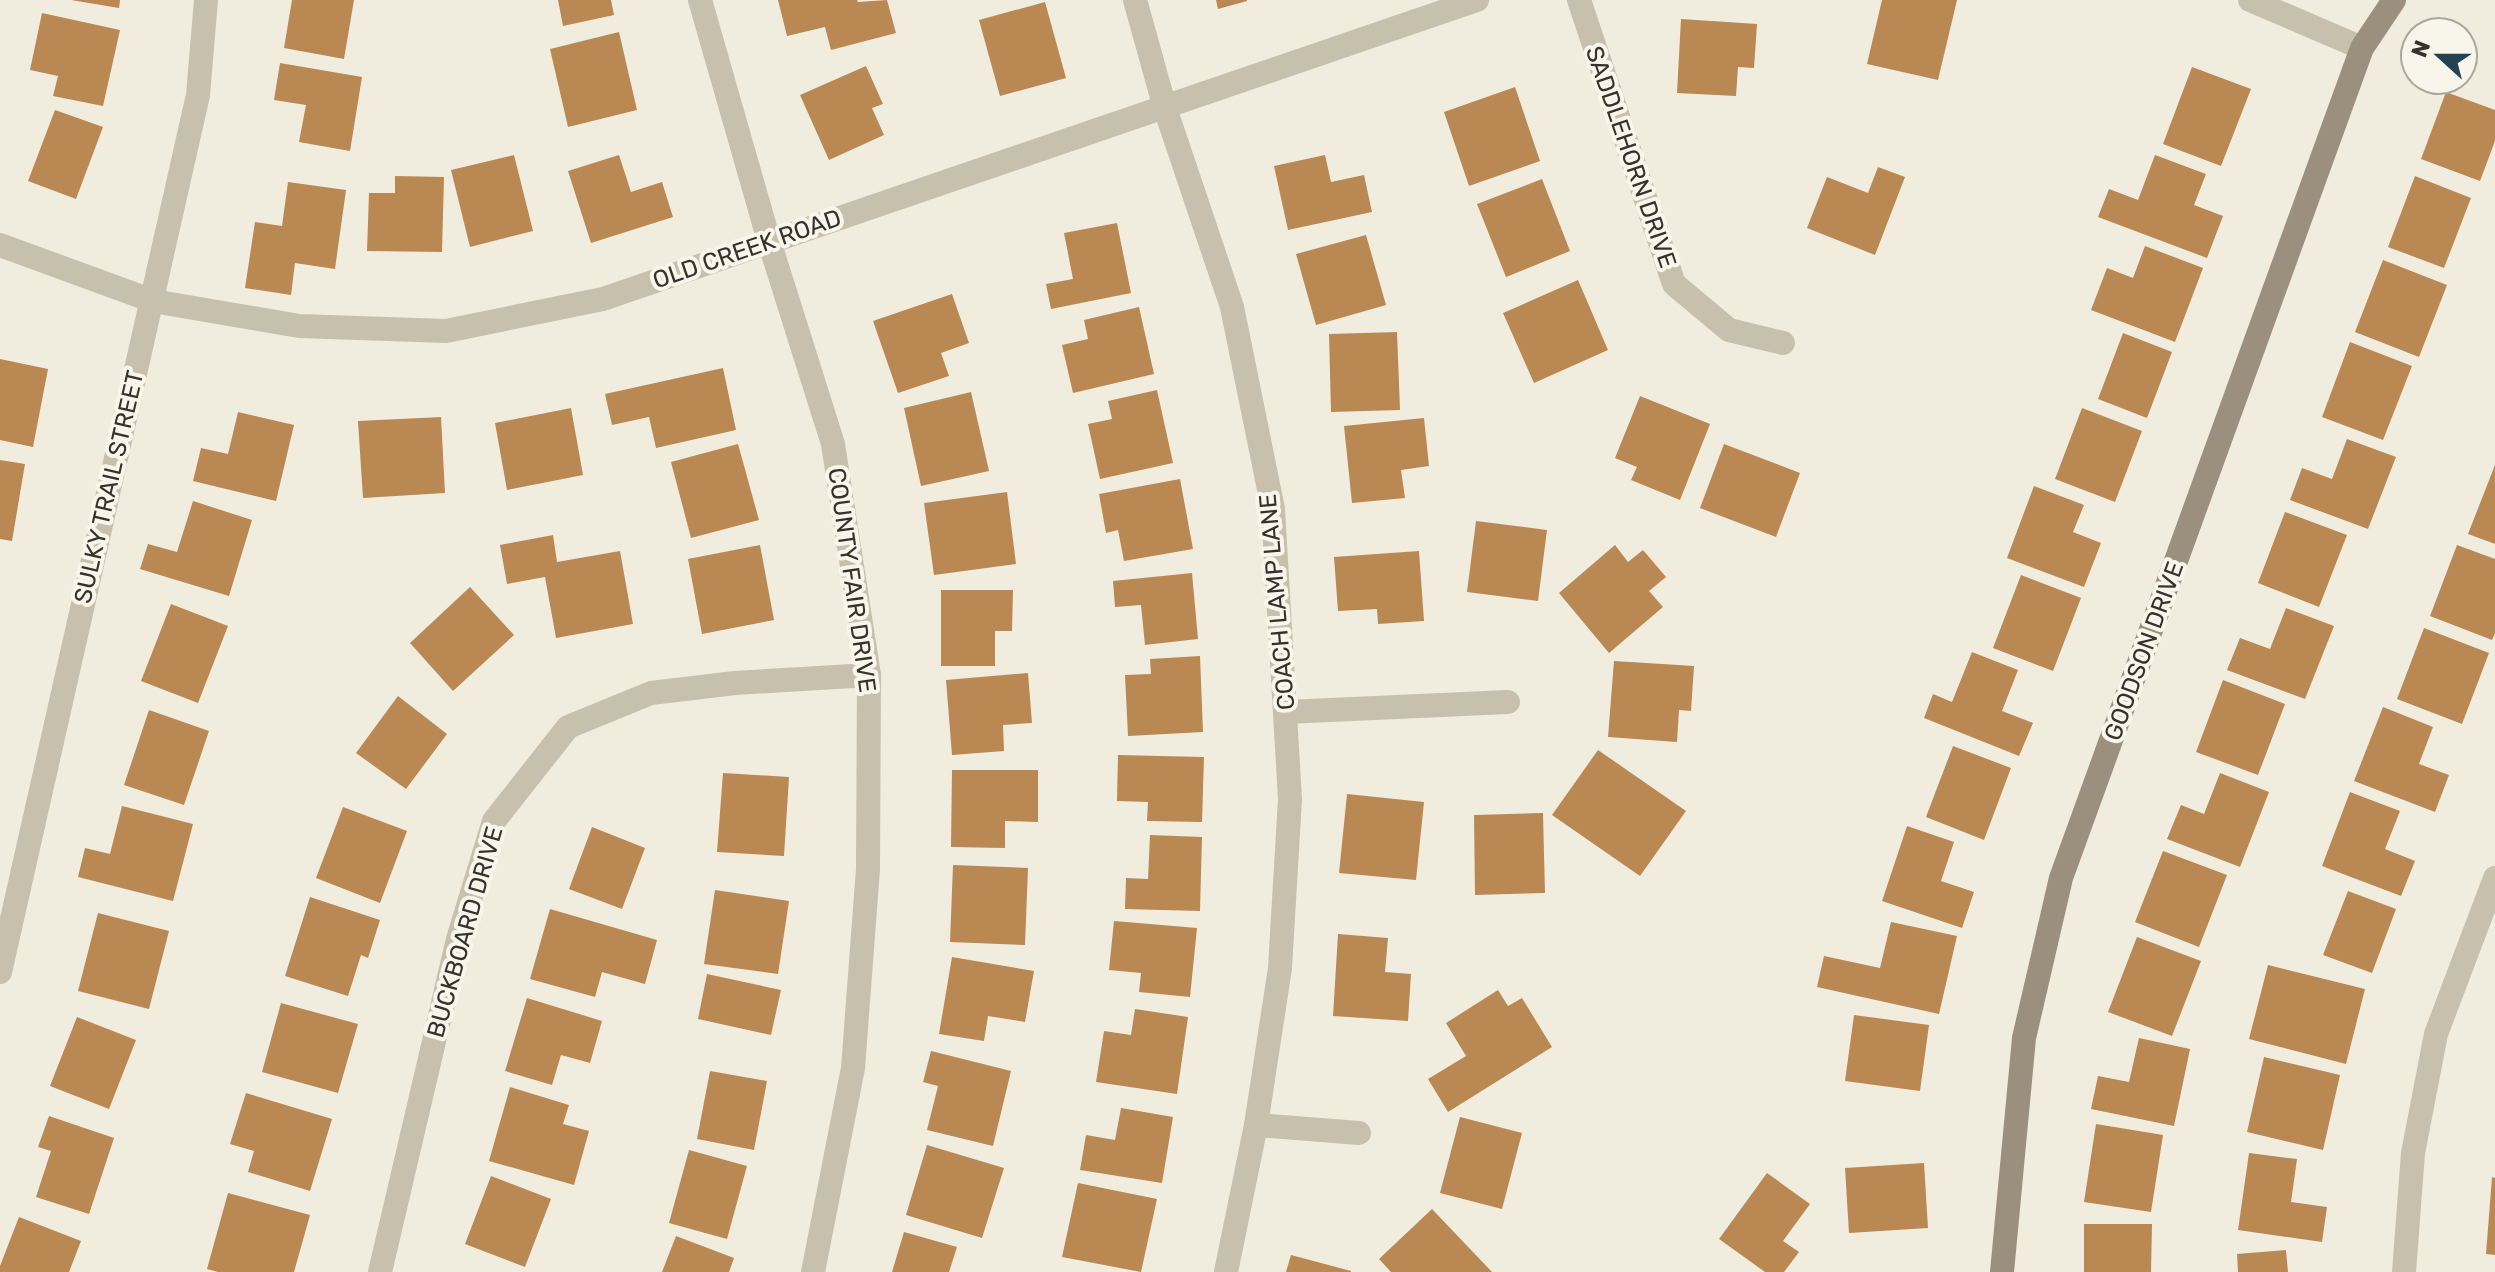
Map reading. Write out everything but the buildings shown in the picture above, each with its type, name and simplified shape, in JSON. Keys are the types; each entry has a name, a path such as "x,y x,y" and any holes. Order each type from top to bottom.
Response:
{"street":[{"name":"SULKY TRAIL STREET","path":"0,972 198,95 206,0"},
{"name":"COUNTY FAIR DRIVE","path":"700,0 769,241 833,444 869,675 868,869 853,1068 813,1272"},
{"name":"COACH LAMP LANE","path":"1135,0 1165,108 1232,307 1273,509 1290,799 1280,968 1256,1125 1226,1272"},
{"name":"OLD CREEK ROAD","path":"0,245 153,301 299,326 446,331 603,299 1477,0"},
{"name":"SADDLEHORN DRIVE","path":"1579,0 1674,284 1729,330 1783,343"},
{"path":"2250,0 2362,48 2394,0"},
{"name":"GOODSON DRIVE","path":"2002,1272 2024,1038 2061,878 2362,48"},
{"name":"BUCKBOARD DRIVE","path":"380,1272 458,939 494,821 568,727 651,693 735,683 869,675"},
{"path":"1286,712 1508,702"},
{"path":"2404,1272 2413,1153 2436,1034 2495,878"},
{"path":"1256,1125 1359,1133"}]}
